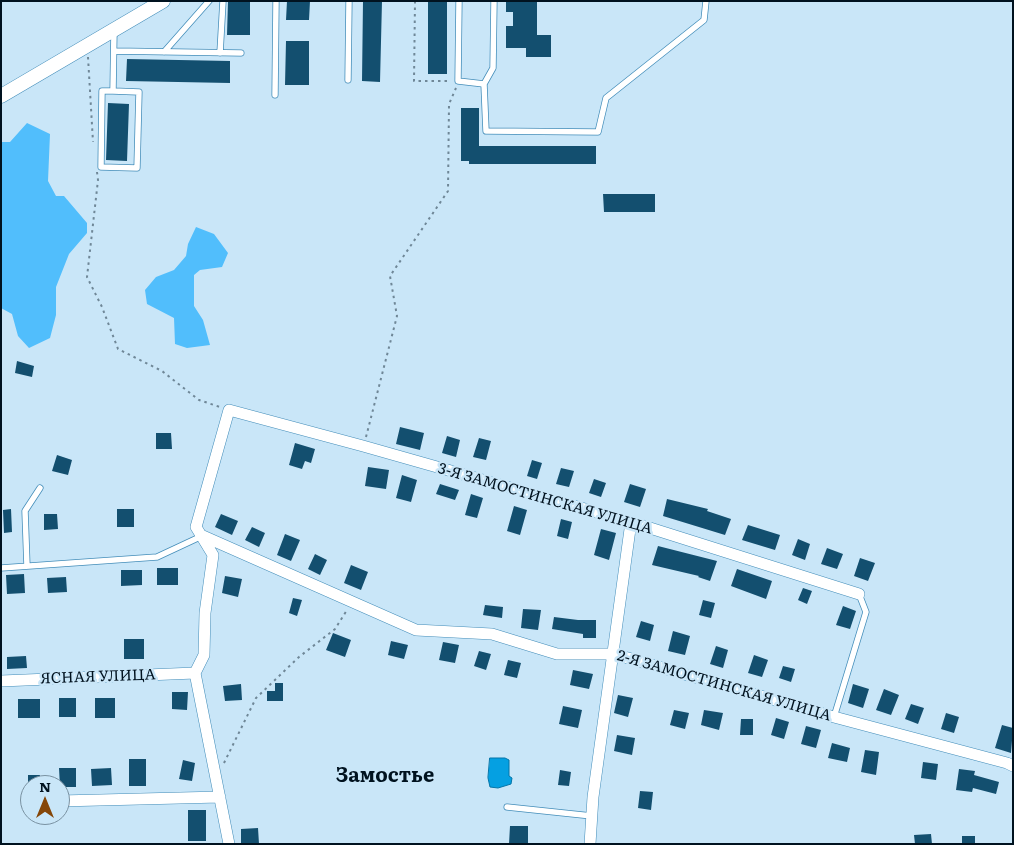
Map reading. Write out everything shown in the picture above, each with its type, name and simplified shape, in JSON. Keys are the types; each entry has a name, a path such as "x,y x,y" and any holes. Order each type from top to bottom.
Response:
{"street":[{"path":"1,96 163,1"},
{"path":"229,410 196,527 213,555 205,613 204,655 195,673 229,844"},
{"name":"3-Я ЗАМОСТИНСКАЯ УЛИЦА","path":"229,410 630,522 859,594"},
{"path":"590,844 593,798 614,654 630,522"},
{"name":"2-Я ЗАМОСТИНСКАЯ УЛИЦА","path":"203,536 416,630 492,634 557,654 614,654 1013,766"},
{"name":"ЯСНАЯ УЛИЦА","path":"1,681 195,673"},
{"path":"70,800 220,798"}],"lane":[{"path":"164,52 209,1"},
{"path":"220,53 223,1"},
{"path":"275,94 276,1"},
{"path":"348,80 349,1"},
{"path":"459,1 458,82 484,84"},
{"path":"494,1 493,68 484,84 486,131 598,132 606,98 704,20 706,1"},
{"path":"114,31 114,91"},
{"path":"114,51 241,53"},
{"path":"102,91 114,91 139,92 137,168 101,167 102,91"},
{"path":"27,566 26,511 40,488"},
{"path":"1,568 157,558 203,536"},
{"path":"834,717 866,612 859,594"},
{"path":"507,807 592,816"}],"path":[{"path":"363,446 397,316 390,276 448,191 449,104 458,82 414,81 415,1"},
{"path":"87,47 94,144"},
{"path":"97,171 98,180 87,277 102,307 118,349 162,371 199,400 229,410"},
{"path":"224,763 256,698 298,657 335,629 351,601"}],"shaded area":[{"path":"27,123 50,134 48,181 56,196 64,196 87,223 87,233 69,254 56,287 56,315 50,338 29,348 18,336 12,314 1,308 1,139 2,142 10,142"},
{"path":"196,227 214,234 228,253 222,267 200,270 194,275 194,306 203,320 210,345 187,348 175,344 174,318 147,304 145,290 156,277 174,270 186,256 188,244"},
{"path":"490,758 505,758 509,760 511,784 498,788 490,787 488,778"}],"building":[{"path":"228,1 250,1 250,35 227,35"},
{"path":"287,1 310,1 309,20 286,20"},
{"path":"363,1 382,1 380,82 362,81"},
{"path":"428,1 447,1 447,74 428,74"},
{"path":"506,1 537,1 537,35 551,35 551,57 526,57 526,48 506,48 506,26 513,26 513,12 506,12"},
{"path":"286,41 309,41 309,85 285,85"},
{"path":"127,59 230,61 230,83 126,81"},
{"path":"108,103 129,104 127,161 106,160"},
{"path":"461,108 479,108 479,146 596,146 596,164 469,164 469,161 461,161"},
{"path":"603,194 655,194 655,212 604,212"},
{"path":"17,361 34,366 32,377 15,373"},
{"path":"400,427 424,433 420,450 396,444"},
{"path":"156,433 171,433 172,449 156,449"},
{"path":"447,436 460,440 456,457 442,453"},
{"path":"479,438 491,441 486,460 473,457"},
{"path":"295,443 315,449 311,463 305,461 302,469 289,465"},
{"path":"57,455 72,460 68,475 52,471"},
{"path":"532,460 542,463 537,479 527,476"},
{"path":"368,467 389,470 386,489 365,486"},
{"path":"561,468 574,471 569,487 556,484"},
{"path":"402,475 417,480 411,502 396,498"},
{"path":"594,479 606,483 601,497 589,493"},
{"path":"440,484 459,490 455,500 436,494"},
{"path":"630,484 646,489 640,507 624,502"},
{"path":"471,494 483,498 477,518 465,515"},
{"path":"667,499 708,509 707,511 731,519 725,535 663,516"},
{"path":"514,506 527,510 520,535 507,531"},
{"path":"11,509 12,532 4,533 3,510"},
{"path":"117,509 134,509 134,527 117,527"},
{"path":"44,514 57,514 58,529 44,530"},
{"path":"221,514 238,521 232,535 215,527"},
{"path":"561,519 572,522 568,539 557,536"},
{"path":"748,525 780,535 775,550 742,540"},
{"path":"252,527 265,533 259,547 245,540"},
{"path":"601,529 616,533 609,560 594,555"},
{"path":"285,534 300,540 291,561 277,555"},
{"path":"798,539 810,544 805,560 792,555"},
{"path":"658,546 717,561 710,581 699,576 652,565"},
{"path":"827,548 843,554 837,569 821,564"},
{"path":"315,554 327,560 320,575 308,569"},
{"path":"860,558 875,563 868,581 854,576"},
{"path":"351,565 368,572 361,590 344,583"},
{"path":"157,568 178,568 178,585 157,585"},
{"path":"737,569 772,581 766,599 731,586"},
{"path":"121,570 142,570 142,585 121,586"},
{"path":"24,574 25,593 7,594 6,575"},
{"path":"225,576 242,579 238,597 222,593"},
{"path":"66,577 67,592 48,593 47,578"},
{"path":"803,588 812,591 807,604 798,600"},
{"path":"293,598 302,600 297,616 289,613"},
{"path":"703,600 715,603 711,618 699,615"},
{"path":"485,605 503,607 502,618 483,615"},
{"path":"843,606 856,611 850,629 836,625"},
{"path":"523,609 541,610 538,630 521,628"},
{"path":"554,617 596,620 596,638 583,638 583,634 552,629"},
{"path":"641,621 654,625 650,641 636,637"},
{"path":"673,631 690,636 685,655 668,651"},
{"path":"333,633 351,640 345,657 326,650"},
{"path":"124,639 144,639 144,659 124,659"},
{"path":"391,641 408,645 404,659 388,655"},
{"path":"443,642 459,645 455,663 439,660"},
{"path":"716,646 728,650 723,668 710,664"},
{"path":"479,651 491,654 486,670 474,666"},
{"path":"754,655 768,660 762,677 748,673"},
{"path":"26,656 27,668 7,669 7,657"},
{"path":"508,660 521,663 517,678 504,675"},
{"path":"783,666 795,669 791,682 779,678"},
{"path":"573,670 593,674 589,689 570,685"},
{"path":"275,683 283,683 283,701 267,701 267,691 275,691"},
{"path":"241,684 242,700 225,701 223,686"},
{"path":"853,684 869,689 863,708 848,703"},
{"path":"884,689 899,695 891,715 876,710"},
{"path":"172,692 188,692 187,710 172,709"},
{"path":"618,695 633,698 628,717 614,713"},
{"path":"59,698 76,698 76,717 59,717"},
{"path":"95,698 115,698 115,718 95,718"},
{"path":"18,699 40,699 40,718 18,718"},
{"path":"911,704 924,708 918,724 905,719"},
{"path":"563,706 582,710 578,728 559,724"},
{"path":"674,710 689,713 685,729 670,725"},
{"path":"704,710 723,713 719,730 701,725"},
{"path":"946,713 959,717 954,733 941,729"},
{"path":"776,718 789,722 784,739 771,735"},
{"path":"741,719 753,719 753,735 740,735"},
{"path":"1002,725 1013,728 1011,753 995,748"},
{"path":"806,726 821,730 816,748 801,744"},
{"path":"617,735 635,738 632,755 614,751"},
{"path":"832,743 850,748 847,762 828,758"},
{"path":"865,750 879,752 876,775 861,772"},
{"path":"129,759 146,759 146,786 129,786"},
{"path":"183,760 195,763 192,781 179,779"},
{"path":"923,762 938,764 936,780 921,778"},
{"path":"59,768 76,768 76,787 70,787 70,775 59,775"},
{"path":"111,768 112,785 92,786 91,769"},
{"path":"959,769 975,771 974,775 999,782 996,794 973,788 972,792 956,790"},
{"path":"560,770 571,772 569,786 558,785"},
{"path":"640,791 653,792 651,810 638,808"},
{"path":"188,810 206,810 206,841 188,841"},
{"path":"510,826 528,826 528,844 509,844"},
{"path":"258,828 259,844 241,844 241,829"},
{"path":"931,834 932,844 915,844 914,835"},
{"path":"962,836 975,836 975,844 962,844"}],"district":[{"name":"Замостье","path":"385,776"}]}
